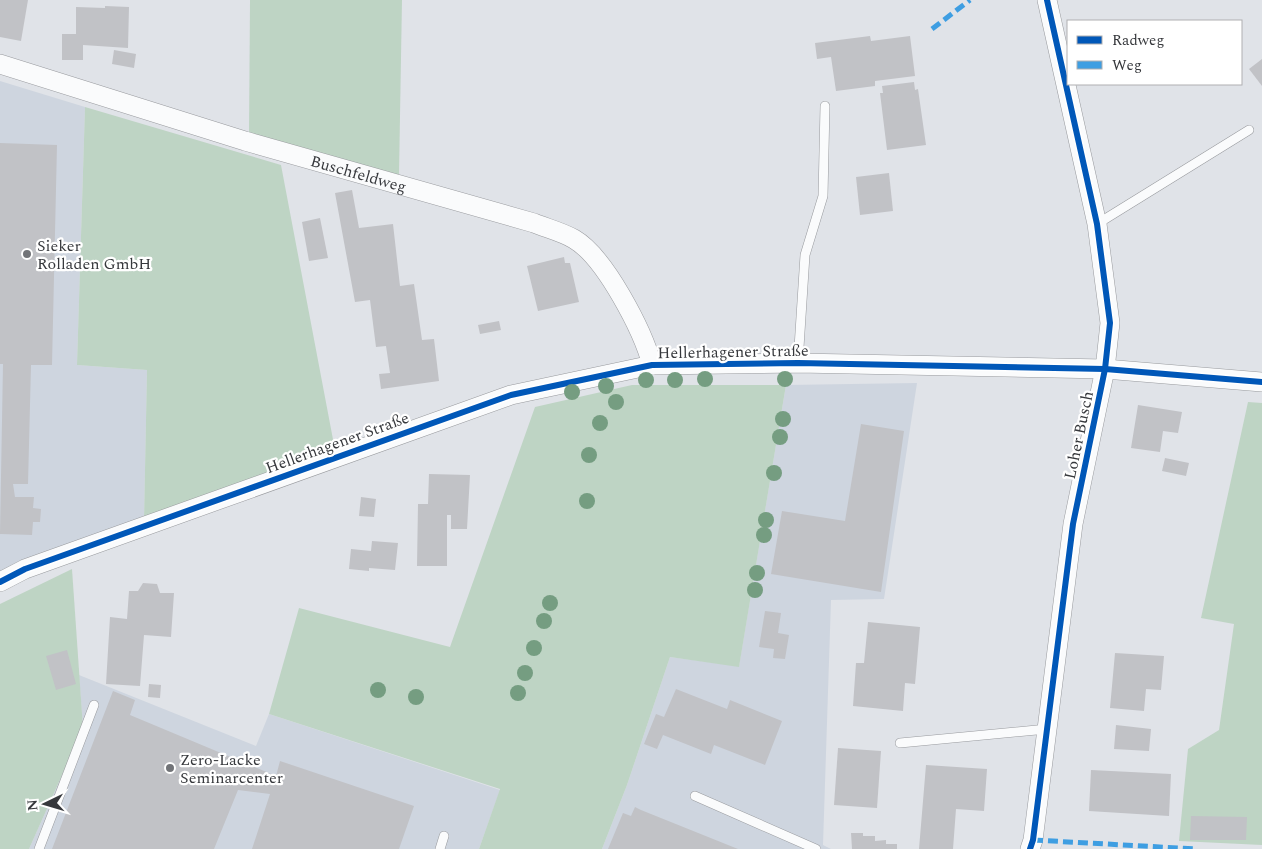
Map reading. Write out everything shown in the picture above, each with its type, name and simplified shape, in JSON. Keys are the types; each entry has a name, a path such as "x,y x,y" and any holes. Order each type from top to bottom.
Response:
{"street":[{"name":"Loher Busch","path":"1030,849 1033,840 1048,729 1073,524 1105,369 1110,323 1097,224 1047,0"},
{"name":"Buschfeldweg","path":"0,64 245,141 534,223 574,239 599,263 612,281 646,344 652,365"},
{"name":"Hellerhagener Straße","path":"0,582 25,569 511,395 652,365 798,363 1105,369 1262,382"}],"lane":[{"path":"798,363 805,255 823,196 825,106"},
{"path":"1097,224 1249,130"},
{"path":"39,849 94,705"},
{"path":"900,743 1048,729"},
{"path":"695,796 816,849"},
{"path":"440,849 444,836"}],"shaded area":[{"path":"0,81 85,107 77,365 147,370 144,520 0,576"},
{"path":"917,383 884,599 831,600 823,845 831,849 602,849 627,785 670,657 739,666 786,385"},
{"path":"79,675 256,746 269,714 500,790 479,849 29,849 83,728"}],"green space":[{"path":"250,0 402,0 399,175 249,133"},
{"path":"85,107 281,165 335,450 144,520 147,370 77,365"},
{"path":"632,385 786,385 739,667 670,657 627,785 602,849 479,849 500,789 269,714 299,608 450,647 535,407"},
{"path":"1248,402 1262,403 1262,845 1179,841 1188,749 1219,730 1234,624 1201,618"},
{"path":"72,569 83,728 29,849 0,849 0,604"}],"building":[{"path":"0,0 28,0 21,41 0,37"},
{"path":"105,6 129,7 128,48 83,45 83,60 62,60 62,34 76,34 76,7 105,8"},
{"path":"870,36 871,41 910,36 915,76 875,81 875,86 836,91 831,57 817,59 815,43"},
{"path":"114,50 136,54 134,68 112,64"},
{"path":"1262,59 1262,86 1249,69"},
{"path":"914,82 915,90 918,89 926,145 887,150 880,93 883,93 882,86"},
{"name":"Sieker Rolladen GmbH","path":"0,143 57,145 52,365 31,365 28,484 13,484 15,497 34,497 33,508 41,509 40,522 33,522 32,535 0,534 3,364 0,364"},
{"path":"889,173 893,211 860,215 856,177"},
{"path":"352,190 359,228 393,224 400,286 414,284 422,340 434,339 439,381 381,389 379,374 390,373 386,346 376,347 370,300 355,302 335,193"},
{"path":"320,218 328,258 309,261 302,222"},
{"path":"564,257 565,263 570,263 579,302 538,311 527,266"},
{"path":"499,321 501,330 480,334 478,325"},
{"path":"1138,405 1182,412 1178,433 1163,431 1160,452 1131,448"},
{"path":"861,424 904,431 881,592 771,574 782,511 845,521"},
{"path":"1165,458 1189,463 1186,476 1162,471"},
{"path":"429,474 470,475 467,529 451,529 451,515 447,515 447,566 417,566 418,504 428,504"},
{"path":"361,497 376,499 374,517 359,516"},
{"path":"372,541 398,543 395,570 369,568 369,571 349,569 351,549 371,551"},
{"path":"143,583 157,584 160,593 174,593 171,637 144,635 140,686 106,684 110,617 127,619 129,591 138,591"},
{"path":"765,611 781,613 778,633 789,635 785,659 773,658 774,649 759,647"},
{"path":"868,622 920,627 915,684 905,683 903,711 853,706 856,663 864,663"},
{"path":"67,650 76,684 56,690 46,656"},
{"path":"1115,653 1164,656 1161,690 1146,689 1144,711 1110,708"},
{"path":"149,684 161,685 160,698 148,697"},
{"path":"676,689 727,709 730,700 782,721 765,765 714,745 711,754 663,735 657,749 644,744 656,714 664,717"},
{"name":"Zero-Lacke Seminarcenter","path":"113,691 135,700 130,715 276,776 280,761 414,806 399,849 252,849 270,794 238,790 214,849 52,849"},
{"path":"1116,725 1151,729 1149,751 1114,749"},
{"path":"838,748 881,751 877,808 834,805"},
{"path":"926,765 987,769 984,811 956,809 953,849 919,849"},
{"path":"1091,770 1171,774 1169,816 1089,811"},
{"path":"635,807 738,849 608,849 623,813 631,816"},
{"path":"1191,816 1247,817 1246,840 1190,840"},
{"path":"851,833 875,836 875,841 886,840 886,844 897,844 897,849 852,849"}],"marked path":[{"path":"932,29 970,0"},
{"path":"1033,840 1197,849"}],"cycle path":[{"path":"1030,849 1033,840 1073,524 1105,369 1110,323 1097,224 1047,0"},
{"path":"0,582 25,569 511,395 652,365 798,363 1105,369 1262,382"}],"place":[{"name":"Sieker Rolladen GmbH","path":"27,254"},
{"name":"Zero-Lacke Seminarcenter","path":"170,768"}]}
